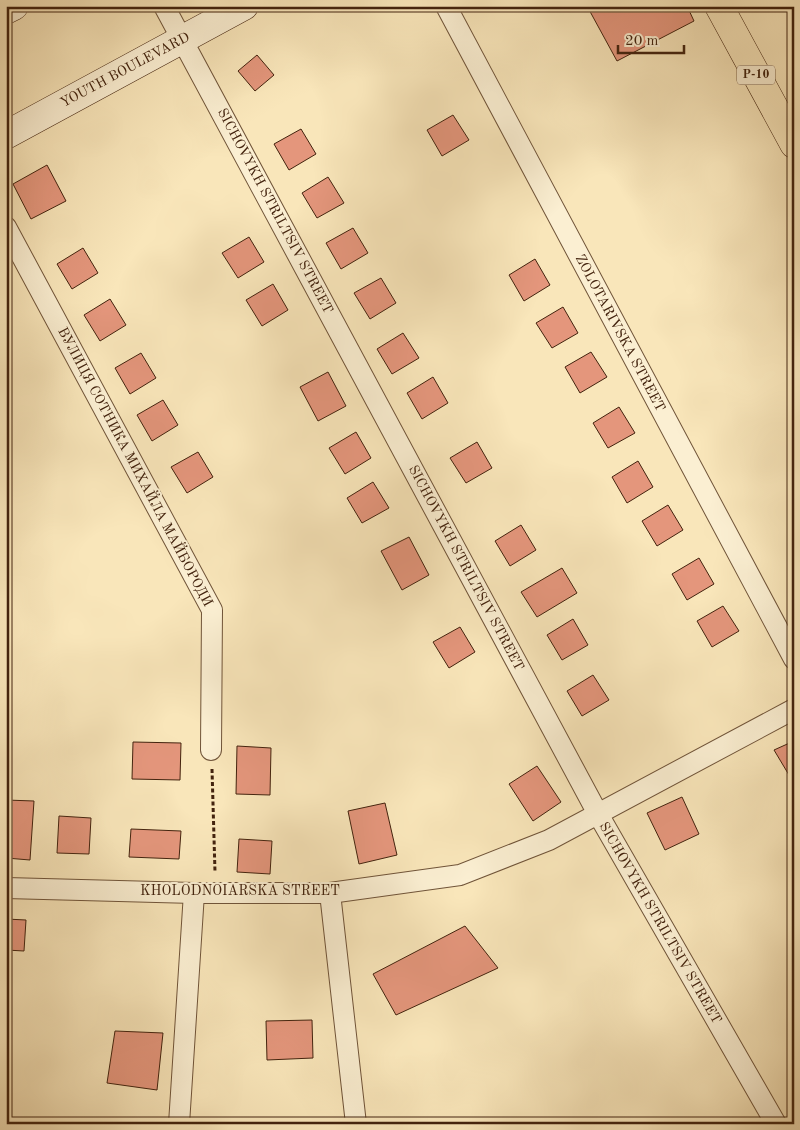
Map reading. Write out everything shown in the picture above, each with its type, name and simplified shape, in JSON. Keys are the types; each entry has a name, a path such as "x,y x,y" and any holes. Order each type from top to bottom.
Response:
{"main road":[{"path":"6,10 14,6"},
{"name":"YOUTH BOULEVARD","path":"6,135 244,6"},
{"name":"Р-10","path":"719,6 794,144"}],"street":[{"name":"SICHOVYKH STRILTSIV STREET","path":"164,6 598,814 776,1124"},
{"name":"ZOLOTARIVSKA STREET","path":"446,6 794,659"},
{"name":"ВУЛИЦЯ СОТНИКА МИХАЙЛА МАЙБОРОДИ","path":"6,227 212,610 211,750"},
{"name":"KHOLODNOIARSKA STREET","path":"6,888 194,893 330,893 460,875 548,840 794,709"},
{"path":"179,1124 194,893"},
{"path":"330,893 356,1124"}],"path":[{"path":"211,750 216,893"}],"building":[{"path":"587,6 687,6 694,21 617,61"},
{"path":"257,55 274,75 255,91 238,71"},
{"path":"453,115 469,140 442,156 427,130"},
{"path":"301,129 316,154 289,170 274,144"},
{"path":"47,165 66,201 31,219 13,184"},
{"path":"328,177 344,203 317,218 302,193"},
{"path":"353,228 368,253 341,269 326,243"},
{"path":"249,237 264,262 238,278 222,253"},
{"path":"83,248 98,273 72,289 57,264"},
{"path":"535,259 550,285 524,301 509,275"},
{"path":"381,278 396,303 370,319 354,293"},
{"path":"273,284 288,310 262,326 246,300"},
{"path":"110,299 126,325 100,341 84,315"},
{"path":"563,307 578,333 552,348 536,323"},
{"path":"403,333 419,358 392,374 377,349"},
{"path":"591,352 607,377 580,393 565,367"},
{"path":"141,353 156,378 130,394 115,368"},
{"path":"328,372 346,406 318,421 300,387"},
{"path":"433,377 448,403 422,419 407,393"},
{"path":"163,400 178,425 152,441 137,415"},
{"path":"619,407 635,433 608,448 593,423"},
{"path":"356,432 371,458 345,474 329,448"},
{"path":"477,442 492,468 466,483 450,458"},
{"path":"198,452 213,477 187,493 171,467"},
{"path":"638,461 653,487 627,503 612,477"},
{"path":"373,482 389,508 362,523 347,498"},
{"path":"668,505 683,530 657,546 642,521"},
{"path":"521,525 536,550 510,566 495,541"},
{"path":"409,537 429,575 402,590 381,551"},
{"path":"699,558 714,584 687,600 672,574"},
{"path":"562,568 577,593 537,617 521,592"},
{"path":"723,606 739,631 712,647 697,621"},
{"path":"573,619 588,645 562,660 547,635"},
{"path":"460,627 475,652 449,668 433,642"},
{"path":"593,675 609,700 582,716 567,691"},
{"path":"794,741 794,779 792,780 774,750"},
{"path":"133,742 181,743 180,780 132,779"},
{"path":"237,746 271,748 270,795 236,794"},
{"path":"537,766 561,802 533,821 509,784"},
{"path":"682,797 699,834 665,850 647,813"},
{"path":"6,800 34,801 30,860 6,858"},
{"path":"385,803 397,855 359,864 348,811"},
{"path":"59,816 91,818 89,854 57,853"},
{"path":"131,829 181,831 179,859 129,857"},
{"path":"239,839 272,841 270,874 237,872"},
{"path":"6,919 26,920 24,951 6,950"},
{"path":"465,926 498,968 396,1015 373,974"},
{"path":"312,1020 313,1058 267,1060 266,1021"},
{"path":"115,1031 163,1033 157,1090 107,1083"}]}
